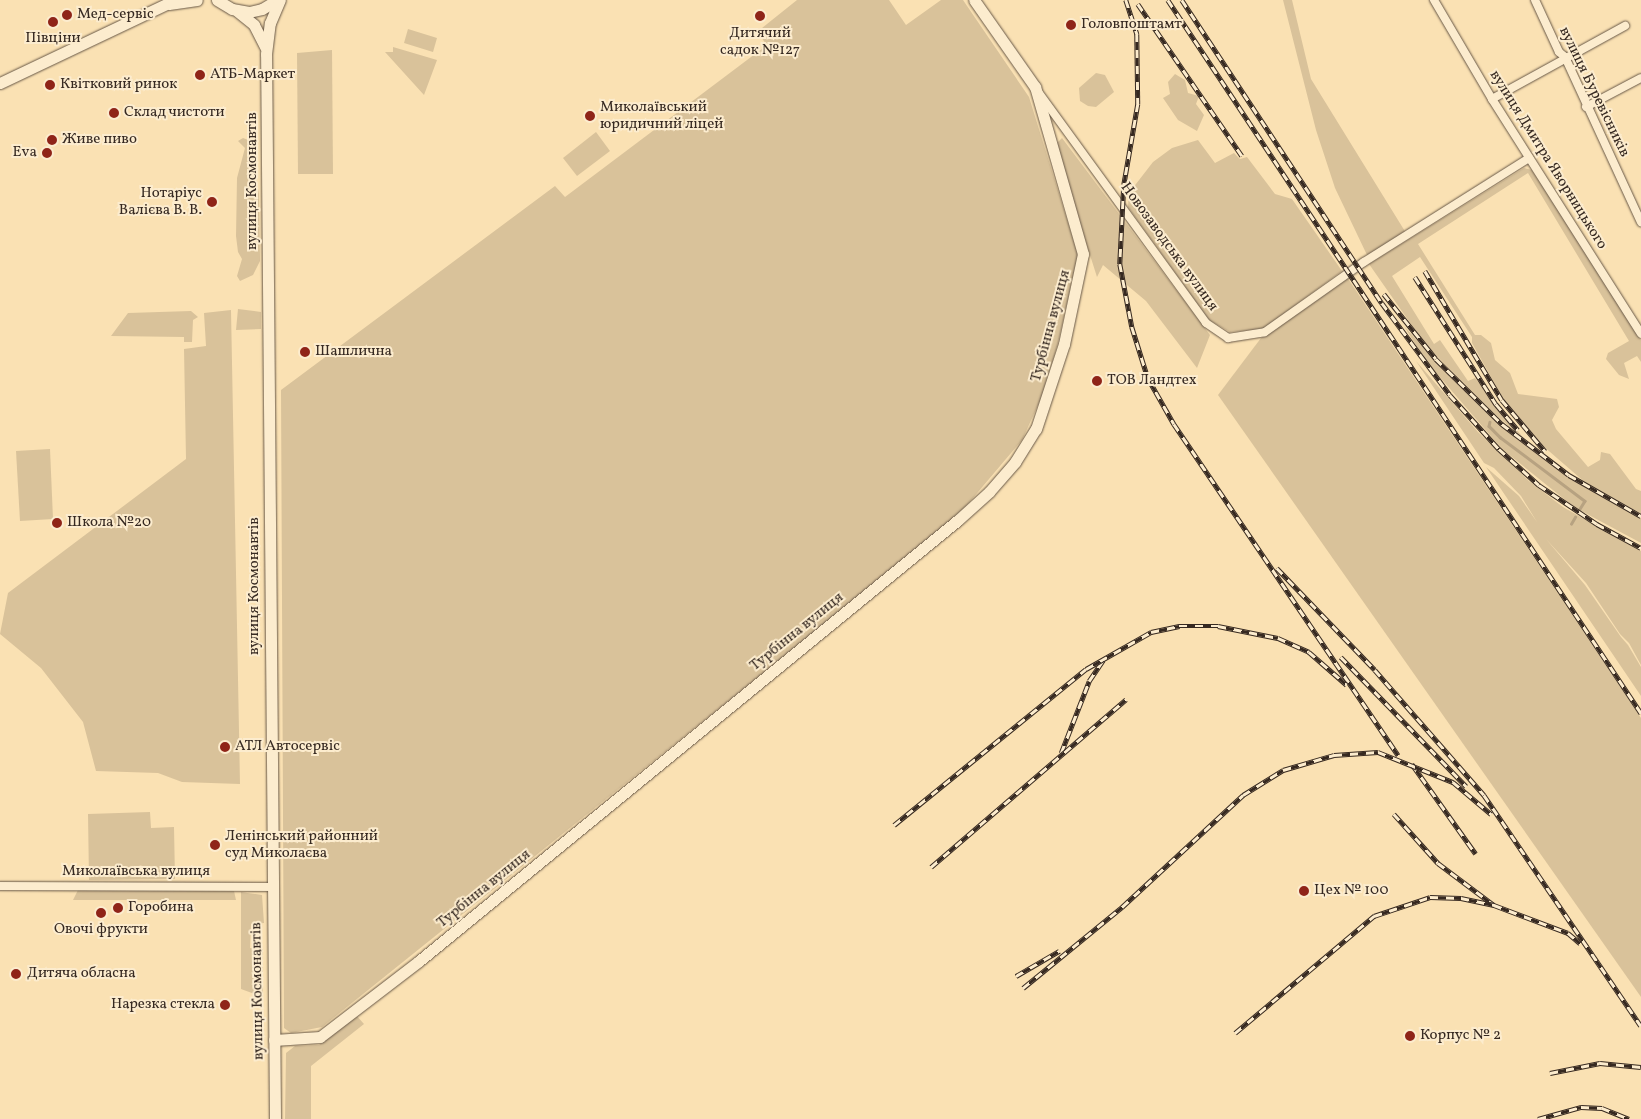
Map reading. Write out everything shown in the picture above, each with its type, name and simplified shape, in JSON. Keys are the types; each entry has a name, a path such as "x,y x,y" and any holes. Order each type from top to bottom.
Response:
{"main road":[{"path":"0,83 171,2 197,0"},
{"path":"204,0 217,1 236,10 256,11 278,0"},
{"name":"вулиця Космонавтів","path":"275,1119 266,54 270,23 278,0"},
{"name":"Новозаводська вулиця","path":"974,0 1035,87"},
{"name":"вулиця Космонавтів","path":"236,10 254,25 266,54"},
{"name":"Турбінна вулиця","path":"274,1040 320,1037 419,961 958,520 990,492 1015,462 1036,429 1064,344 1083,266 1081,243 1035,87"}],"street":[{"name":"вулиця Дмитра Яворницького","path":"1434,0 1492,99 1641,334"},
{"name":"вулиця Буревісників","path":"1535,0 1559,52 1565,57 1586,107 1641,222"},
{"path":"1492,99 1565,57 1625,26"},
{"path":"1586,107 1641,78"},
{"name":"Новозаводська вулиця","path":"1035,87 1206,323 1228,338 1265,332 1364,262 1529,158"},
{"name":"Миколаївська вулиця","path":"0,886 272,887"}],"shaded area":[{"path":"797,0 889,0 906,25 941,0 963,0 1029,97 1078,255 1058,343 1044,392 1022,440 956,518 322,1027 291,1033 284,1028 281,390 555,186 565,197 767,45 757,32"},
{"path":"1283,0 1292,0 1311,79 1406,233 1367,255 1335,188 1316,130"},
{"path":"408,29 437,38 433,52 404,43"},
{"path":"393,47 437,60 424,95 385,52 393,52"},
{"path":"332,50 333,174 298,174 297,53"},
{"path":"1096,73 1105,75 1114,92 1096,107 1088,106 1080,101 1079,88"},
{"path":"1175,74 1185,80 1188,93 1199,96 1196,104 1204,115 1197,131 1178,120 1163,98 1170,94 1168,82"},
{"path":"596,132 610,151 577,176 563,158"},
{"path":"243,138 256,143 252,157 259,194 260,261 253,275 240,281 237,276 242,259 238,252 236,236 237,178 245,148 238,141"},
{"path":"1062,138 1210,335 1197,368 1146,301 1103,265 1097,277 1055,145"},
{"path":"1198,140 1215,163 1234,153 1240,159 1247,157 1275,194 1292,199 1342,271 1263,329 1230,332 1209,320 1128,207 1129,193 1153,162 1172,148"},
{"path":"1524,168 1532,170 1641,340 1641,362 1637,356 1624,363 1629,379 1619,375 1606,359 1608,353 1629,341 1528,173 1418,244 1475,335 1481,335 1491,343 1495,360 1510,373 1518,394 1557,399 1559,407 1552,420 1556,429 1588,467 1600,460 1601,452 1610,454 1636,489 1641,491 1641,514 1587,484 1535,439 1506,404 1472,343 1472,337 1420,257 1392,276 1434,344 1440,340 1468,381 1475,378 1525,440 1475,397 1422,340 1369,264"},
{"path":"1347,277 1641,718 1641,997 1218,395 1261,338"},
{"path":"238,309 261,312 261,329 236,330"},
{"path":"231,310 240,784 182,782 158,773 96,771 83,722 41,668 0,634 8,593 186,459 184,349 206,346 204,313"},
{"path":"191,311 198,317 193,320 192,342 184,342 184,337 111,336 128,313"},
{"path":"1404,326 1454,381 1507,431 1578,482 1641,518 1641,543 1574,507 1502,449 1425,360"},
{"path":"1416,361 1478,432 1529,481 1563,507 1641,551 1641,665 1629,643 1620,634 1586,583 1546,539 1585,585 1621,637 1628,645 1641,667 1641,696 1486,467 1519,496 1537,522 1521,496 1494,468 1484,463"},
{"path":"50,449 53,519 20,521 16,451"},
{"path":"150,812 151,828 174,827 175,879 89,880 88,814"},
{"path":"78,890 234,891 236,900 73,900"},
{"path":"241,892 262,895 264,923 251,924 250,948 263,949 263,997 241,989"},
{"path":"356,1015 364,1024 311,1066 311,1119 285,1119 286,1053 295,1046 319,1045"}],"waterway":[{"path":"1490,422 1489,426 1500,437 1585,501 1580,509"},
{"path":"1571,524 1575,517"}],"railway":[{"path":"1126,0 1137,34 1138,104 1124,185 1120,264 1132,327 1148,378 1174,424 1398,755"},
{"path":"1168,0 1641,713"},
{"path":"1182,0 1382,303 1450,395 1499,449 1539,485 1597,524 1641,548"},
{"path":"1138,4 1242,156"},
{"path":"1425,271 1502,400 1545,451"},
{"path":"1415,277 1496,404 1518,430"},
{"path":"1384,294 1436,359 1502,424 1569,475 1641,516"},
{"path":"1277,568 1375,670 1484,795 1641,1026"},
{"path":"894,825 1086,669 1151,632 1179,626 1218,626 1278,638 1309,652 1347,685"},
{"path":"1341,657 1466,786"},
{"path":"1061,753 1089,681 1103,660"},
{"path":"931,867 1126,699"},
{"path":"1023,988 1122,907 1243,795 1283,770 1334,755 1378,752 1453,782 1491,814"},
{"path":"1412,764 1476,854"},
{"path":"1394,814 1438,863 1494,905 1568,933 1580,943"},
{"path":"1235,1033 1374,916 1430,897 1461,898 1494,905"},
{"path":"1016,976 1059,951"},
{"path":"1550,1073 1600,1063 1641,1067"},
{"path":"1538,1119 1581,1107 1602,1108 1629,1119"}],"place":[{"name":"Мед-сервіс","path":"67,15"},
{"name":"Дитячий садок №127","path":"760,16"},
{"name":"Півціни","path":"53,22"},
{"name":"Головпоштамт","path":"1071,25"},
{"name":"АТБ-Маркет","path":"200,75"},
{"name":"Квітковий ринок","path":"50,85"},
{"name":"Склад чистоти","path":"114,113"},
{"name":"Миколаївський юридичний ліцей","path":"590,116"},
{"name":"Живе пиво","path":"52,140"},
{"name":"Eva","path":"47,153"},
{"name":"Нотаріус Валієва В. В.","path":"212,202"},
{"name":"Шашлична","path":"305,352"},
{"name":"ТОВ Ландтех","path":"1097,381"},
{"name":"Школа №20","path":"57,523"},
{"name":"АТЛ Автосервіс","path":"225,747"},
{"name":"Ленінський районний суд Миколаєва","path":"215,845"},
{"name":"Цех № 100","path":"1304,891"},
{"name":"Горобина","path":"118,908"},
{"name":"Овочі фрукти","path":"101,913"},
{"name":"Дитяча обласна","path":"16,974"},
{"name":"Нарезка стекла","path":"225,1005"},
{"name":"Корпус № 2","path":"1410,1036"}]}
